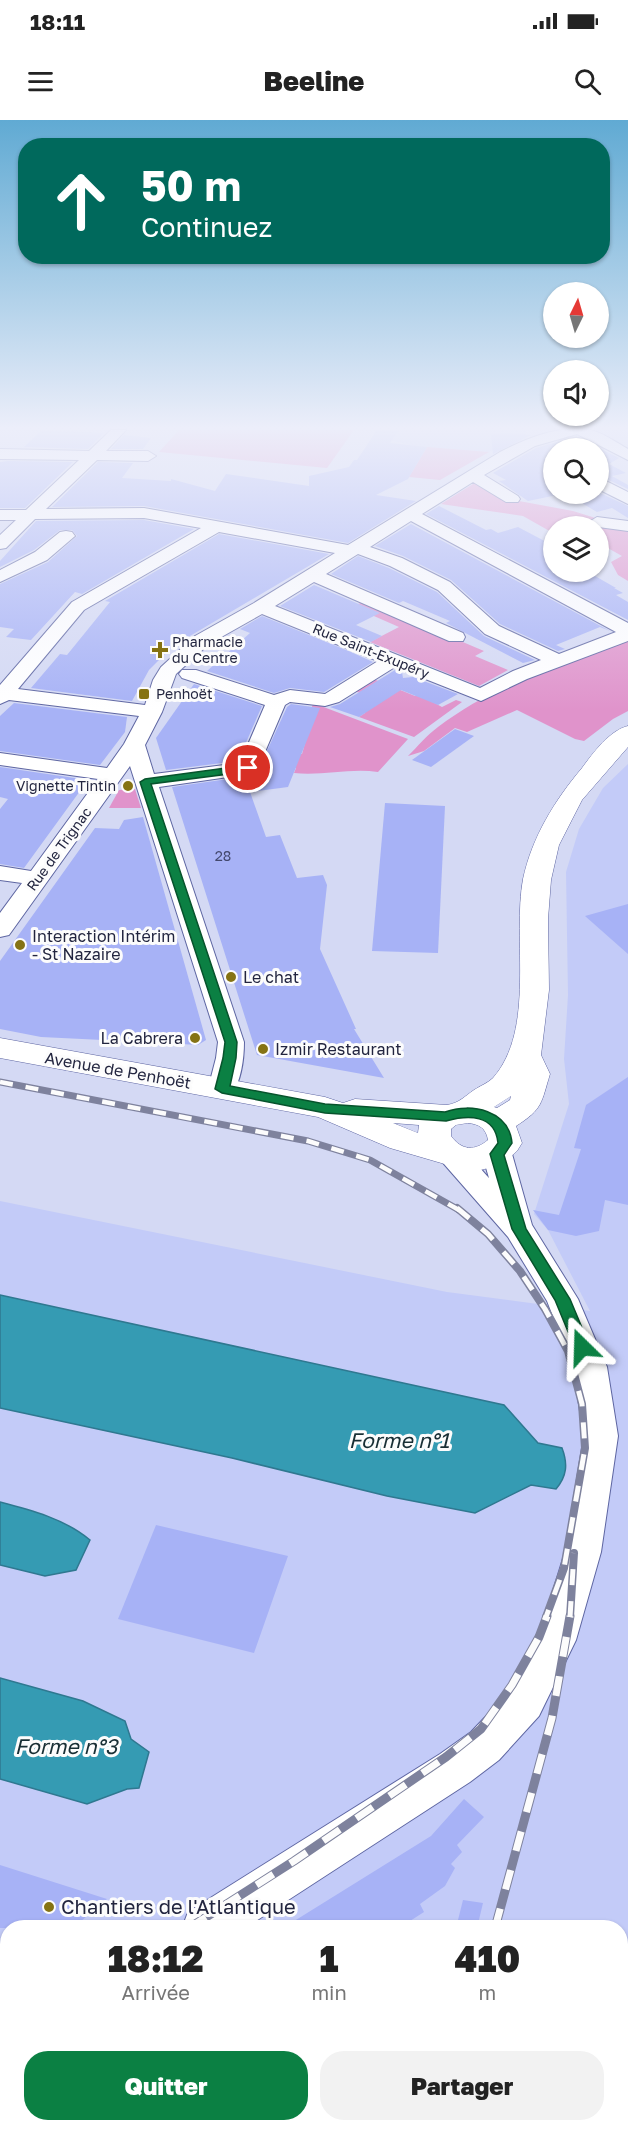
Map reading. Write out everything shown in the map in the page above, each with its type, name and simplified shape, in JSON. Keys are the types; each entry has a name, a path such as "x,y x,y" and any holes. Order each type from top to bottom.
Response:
{"main road":[{"path":"525,1055 534,1074 524,1106 497,1139 468,1160 447,1153 433,1135 434,1128 502,1087 525,1055 534,990 534,920 537,880 546,845 570,798 600,761 628,733"},
{"name":"Avenue de Penhoët","path":"0,1048 325,1108 402,1140 447,1153"},
{"path":"325,1108 487,1116 497,1139"}],"street":[{"path":"0,544 20,524"},
{"path":"205,524 354,549 396,562 444,586 492,630 557,660 628,632"},
{"name":"Rue de Trignac","path":"0,930 134,745 154,709 168,671 202,640 261,607 394,524"},
{"path":"428,524 628,632"},
{"path":"611,524 628,526"},
{"path":"2,695 78,606 217,526"},
{"path":"0,578 41,556 66,536"},
{"path":"313,575 456,637"},
{"name":"Rue de Trignac","path":"154,709 218,642 261,607"},
{"name":"Rue Saint-Exupéry","path":"261,607 481,695 557,660"},
{"path":"145,782 248,768 276,702 292,695 319,700 332,698 393,660"},
{"path":"189,674 276,702"},
{"path":"2,695 154,709"},
{"path":"134,745 231,1042 230,1058 222,1089"},
{"path":"0,759 112,775"},
{"path":"0,873 38,879"},
{"path":"497,1139 519,1229"},
{"path":"217,1920 447,1773 485,1746 525,1703 557,1640 584,1552 601,1436 590,1367 562,1299 519,1229 447,1153"}],"shaded area":[{"path":"609,524 628,528 628,581 618,575 611,562 622,556 609,549"},
{"path":"366,601 484,651 475,656 508,670 479,686 370,642 399,627 367,613 358,604"},
{"path":"628,637 628,711 613,719 584,741 575,739 517,710 467,732 455,728 424,751 408,756 438,727 482,698 506,686"},
{"path":"371,678 415,696 418,694 442,707 456,700 462,702 414,737 359,717 365,713 365,695 352,690"},
{"path":"313,703 408,739 378,772 294,773 296,768 291,767 296,754 302,754 315,708 312,707"},
{"path":"628,764 628,1920 0,1920 0,1201 447,1292 590,1311 548,1230 534,1214 569,1104 564,1059 568,995 566,872 579,829 603,788"},
{"path":"135,789 141,808 109,808 119,790"}],"water":[{"name":"Forme n°1","path":"0,1295 504,1405 538,1443 562,1448 566,1465 564,1475 556,1489 531,1485 475,1513 387,1496 232,1458 0,1408"},
{"path":"0,1502 59,1521 90,1540 76,1570 45,1576 0,1565"},
{"name":"Forme n°3","path":"0,1678 83,1701 125,1721 131,1739 149,1752 139,1788 127,1789 87,1804 0,1779"}],"building":[{"path":"33,524 165,524 194,529 82,594 75,592 31,640 6,637 14,629 0,627 0,584 48,562 77,536 72,530 60,530 34,550 0,567 0,561"},
{"path":"242,524 379,524 348,543"},
{"path":"411,524 610,631 600,627 556,645 565,649 558,651 500,624 451,580 403,556 375,546"},
{"path":"445,524 474,524 498,533 518,527 543,540 543,575"},
{"path":"219,534 329,554 173,646 149,670 132,701 31,688 60,654 67,655 110,602 105,601"},
{"path":"358,556 389,568 437,592 484,636 535,660 523,663 446,623 450,621 403,601 399,603 331,574"},
{"path":"556,582 606,582 623,593 616,595 628,602 628,620"},
{"path":"314,585 380,613 356,625 382,636 371,642 280,606"},
{"path":"262,616 373,662 324,692 290,688 274,693 207,671 250,633 240,629"},
{"path":"395,670 402,672 403,678 413,677 458,694 438,705 401,690 359,717 330,707 340,704"},
{"path":"194,684 262,706 238,761 166,770 156,738"},
{"path":"14,703 127,717 125,732 100,765 0,751 0,716"},
{"path":"291,704 320,708 288,787 250,792 266,837 280,835 297,878 323,875 327,885 320,949 356,1029 354,1029 384,1078 257,1055 172,787 256,775 287,707"},
{"path":"455,729 474,736 431,767 412,760"},
{"path":"0,767 88,780 24,868 0,864 0,809 8,799 0,797"},
{"path":"385,803 445,806 438,953 372,951"},
{"path":"143,817 206,1040 198,1045 41,1037 0,1029 0,961 95,828 119,829 124,820"},
{"path":"628,904 628,954 585,916"},
{"path":"628,1077 628,1205 605,1200 599,1231 576,1236 548,1230 533,1210 559,1215 581,1149 574,1148 586,1105"},
{"path":"156,1525 288,1556 254,1653 118,1619"},
{"path":"464,1799 484,1817 457,1845 462,1852 451,1864 455,1868 445,1886 420,1904 424,1912 412,1920 296,1920 431,1836"},
{"name":"Chantiers de l'Atlantique","path":"0,1865 107,1899 82,1920 0,1920"},
{"path":"463,1900 483,1903 479,1920 458,1920"}],"railway":[{"path":"0,1082 308,1141 370,1160 459,1210"},
{"path":"457,1208 488,1234 520,1271 545,1309 568,1351 582,1404 585,1448 564,1568 546,1617"},
{"path":"570,1617 574,1553"},
{"path":"202,1920 294,1861 446,1757 481,1729 512,1685 539,1637 547,1616"},
{"path":"497,1920 552,1718 570,1616"}],"place":[{"name":"Pharmacie du Centre","path":"160,650"},
{"name":"Penhoët","path":"144,694"},
{"name":"Vignette Tintin","path":"128,786"},
{"name":"Interaction Intérim - St Nazaire","path":"20,945"},
{"name":"Le chat","path":"231,977"},
{"name":"La Cabrera","path":"195,1038"},
{"name":"Izmir Restaurant","path":"263,1049"},
{"name":"Chantiers de l'Atlantique","path":"49,1907"}],"route":[{"path":"248,768 145,782 231,1042 230,1058 222,1089 325,1108 446,1116 456,1113 479,1113 498,1123 504,1131 505,1143 496,1154 519,1229 562,1299 582,1347"}]}
